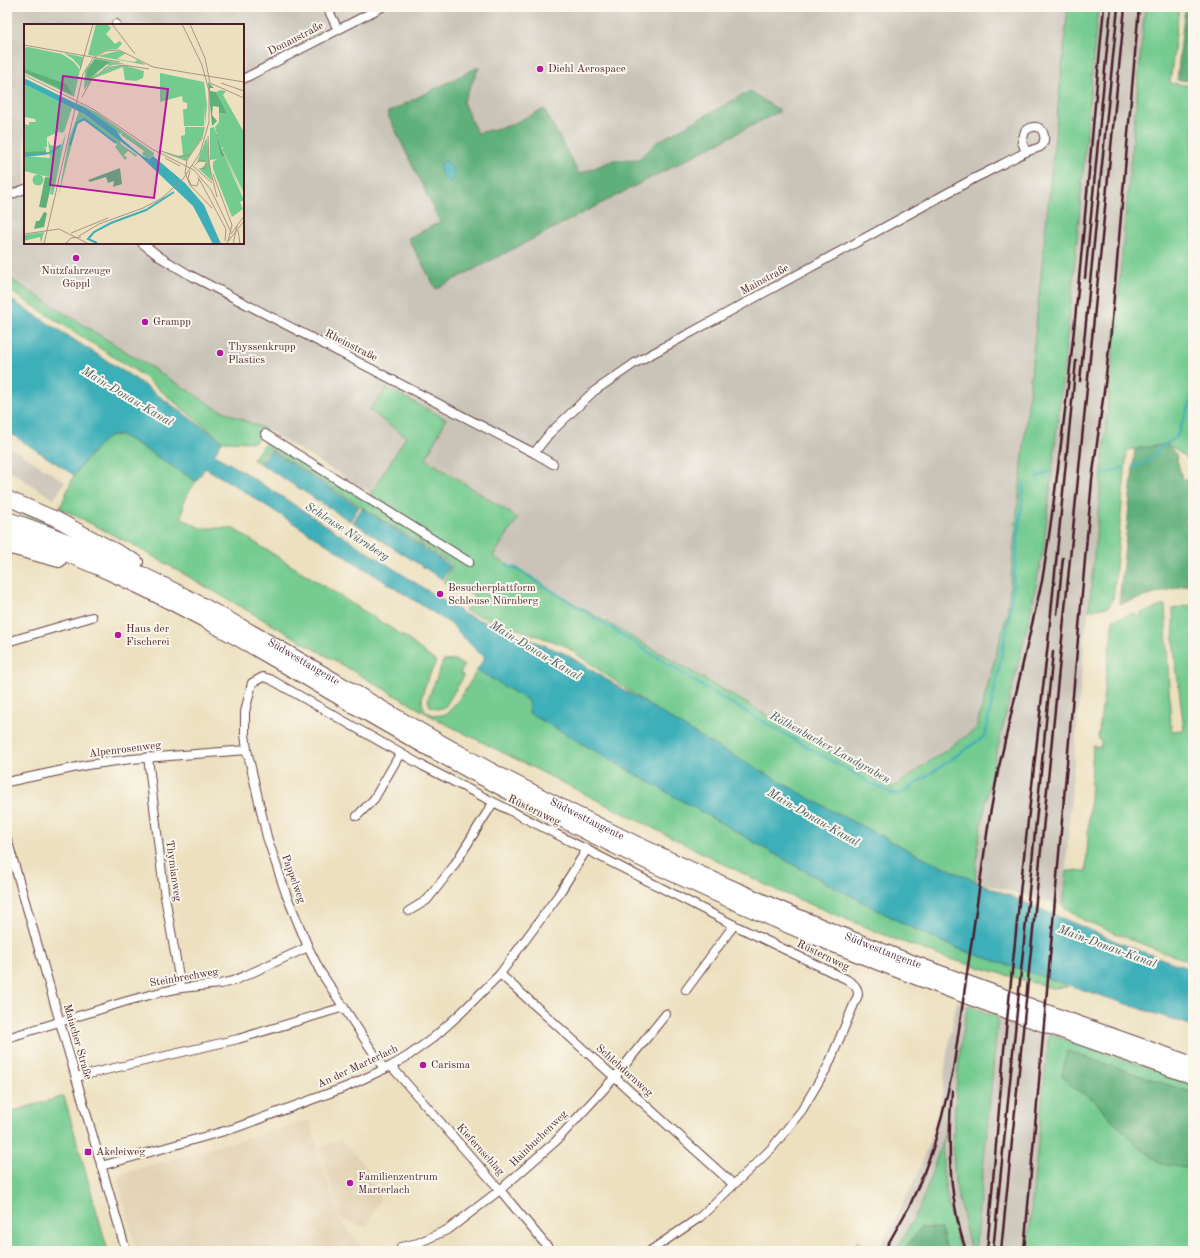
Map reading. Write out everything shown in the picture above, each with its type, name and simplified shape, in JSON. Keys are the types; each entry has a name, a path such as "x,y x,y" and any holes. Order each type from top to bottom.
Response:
{"highway":[{"path":"7,498 62,522 192,592 204,606"},
{"name":"Südwesttangente","path":"7,519 89,549 142,574 204,606 499,774 598,825 707,877 814,923 916,964 1067,1020 1193,1064"},
{"name":"Südwesttangente","path":"7,533 64,553 123,579 216,627 492,784 669,872 753,910 875,961 994,1006 1193,1077"},
{"path":"7,546 123,579"}],"street":[{"name":"Donaustraße","path":"327,7 338,30"},
{"name":"Donaustraße","path":"244,78 382,7"},
{"name":"Mainstraße","path":"534,453 550,433 594,392 635,363 975,178 1026,152"},
{"path":"7,196 24,189"},
{"name":"Rheinstraße","path":"143,244 160,257 188,274 553,464"},
{"path":"265,434 469,562"},
{"path":"7,642 92,617"},
{"name":"Rüsternweg","path":"259,679 263,677 270,679 400,754 734,925 846,979 858,990 858,995 828,1066 802,1110 772,1148 700,1217 650,1251"},
{"name":"Pappelweg","path":"259,679 252,683 245,712 245,734 246,750 269,844 286,894 308,947 320,971 344,1007 388,1067"},
{"name":"Alpenrosenweg","path":"7,782 88,765 148,757 246,750"},
{"path":"357,816 374,798 400,754"},
{"name":"Thymianweg","path":"148,757 164,891 181,988"},
{"name":"Rüsternweg","path":"409,911 427,900 453,867 493,802"},
{"name":"Maiacher Straße","path":"7,839 76,1077 100,1166 126,1251"},
{"name":"An der Marterlach","path":"100,1166 235,1128 340,1090 408,1056 433,1038 461,1013 500,974 556,897 587,849"},
{"path":"686,990 734,925"},
{"name":"Steinbrechweg","path":"7,1038 127,1001 181,988 220,984 233,981 308,947"},
{"name":"Schlehdornweg","path":"500,974 733,1184"},
{"path":"76,1077 238,1039 344,1007"},
{"name":"Hainbuchenweg","path":"401,1246 418,1243 449,1229 500,1190 556,1141 615,1077 666,1014"},
{"name":"Kiefernschlag","path":"388,1067 500,1190 551,1251"}],"shaded area":[{"path":"7,7 1068,7 1007,614 976,729 892,788 493,555 518,518 426,459 446,419 387,388 370,410 406,437 371,493 267,430 216,408 7,277","holes":["479,66 463,102 477,133 508,126 544,109 578,174 614,160 639,159 657,142 780,111 720,141 408,238 440,223 387,113"]},
{"path":"1098,7 1145,7 1089,610 1085,634 1063,906 975,881 979,838 990,779 1030,615 1044,545 1073,284"},
{"path":"7,445 65,482 54,499 7,469"},
{"path":"957,1001 968,1005 960,1049 953,1146 955,1181 971,1251 960,1251 949,1209 943,1171 945,1133 922,1203 899,1247 896,1251 878,1251 916,1178 933,1131 941,1100 947,1054"},
{"path":"998,1017 1049,1034 1027,1251 975,1251"},
{"path":"309,1120 340,1220 365,1251 137,1251 118,1183 121,1174"},
{"name":"Familienzentrum Marterlach","path":"340,1139 368,1169 362,1175 378,1190 380,1201 366,1227 341,1220 320,1148"}],"green space":[{"path":"1068,7 1098,7 1073,284 1044,545 1030,615 990,779 979,838 975,881 912,852 834,812 741,761 660,713 564,645 465,611 475,595 443,582 453,565 269,448 259,463 252,459 269,439 367,500 406,437 369,410 387,388 446,419 426,459 518,518 493,556 892,788 976,729 1007,614"},
{"path":"1145,7 1179,7 1170,83 1193,86 1193,461 1167,444 1127,450 1113,600 1108,607 1089,610"},
{"path":"1185,7 1193,7 1193,81 1177,80"},
{"path":"480,66 463,102 477,133 508,126 544,109 579,174 614,160 639,159 657,142 750,91 780,111 436,289 408,238 440,222 387,113"},
{"path":"7,277 216,408 267,430 255,442 222,441 139,373 7,289"},
{"path":"113,435 122,435 196,481 184,500 182,518 200,528 232,528 405,637 436,662 422,697 422,704 425,710 431,714 443,715 448,712 463,693 477,670 527,700 529,705 529,713 801,869 906,925 959,949 1054,980 1068,987 1052,988 946,958 892,938 776,890 440,721 135,546 60,508 74,475 102,441"},
{"path":"1167,444 1176,455 1182,479 1193,481 1193,500 1185,520 1193,539 1193,581 1187,585 1119,604 1135,449"},
{"path":"7,501 67,531 7,508"},
{"path":"1193,604 1193,962 1162,952 1083,920 1063,906 1067,871 1086,871 1093,746 1101,747 1101,741 1098,738 1113,620 1134,613 1139,618 1141,613 1165,605 1171,731 1184,730 1174,649 1173,609"},
{"path":"455,660 464,666 460,673 464,676 445,707 438,709 430,706 428,699 443,661"},
{"path":"968,1005 998,1017 975,1251 971,1251 955,1181 953,1146 960,1049"},
{"path":"1049,1034 1193,1082 1193,1251 1027,1251"},
{"path":"1067,1051 1193,1093 1193,1169 1161,1164 1135,1143 1094,1100 1072,1087 1062,1075"},
{"path":"64,1096 108,1251 7,1251 7,1113"},
{"path":"946,1130 943,1144 943,1171 949,1209 960,1251 947,1251 941,1229 921,1227 904,1251 896,1251 922,1203"},
{"path":"921,1227 941,1229 947,1251 904,1251"},
{"path":"858,1241 867,1251 848,1251"}],"water":[{"path":"445,161 454,170 455,175 455,178 452,181 448,182 441,174 440,169 440,164"},
{"name":"Main-Donau-Kanal","path":"7,297 134,378 222,441 214,455 234,466 464,614 564,653 702,738 834,812 912,852 975,881 1127,946 1193,970 1193,1026 959,949 906,925 801,869 529,713 529,705 527,700 477,670 485,657 477,651 451,624 205,468 196,481 128,439 114,435 104,440 99,445 74,475 7,431"},
{"path":"270,450 359,507 350,521 261,464"},
{"path":"362,508 451,566 442,579 353,522"}],"waterway":[{"name":"Röthenbacher Landgraben","path":"1133,466 1140,465 1152,458 1162,446 1176,438 1193,397"},
{"name":"Röthenbacher Landgraben","path":"1102,475 1125,467"},
{"name":"Röthenbacher Landgraben","path":"1037,477 1051,471"},
{"name":"Röthenbacher Landgraben","path":"507,564 510,567 518,569 718,696 871,783 894,794 901,794 985,736 1010,614 1024,483"}],"railway":[{"path":"884,1251 910,1205 923,1175 933,1148 953,1070 989,820 998,771 1042,581 1053,508 1068,386 1104,7"},
{"path":"1085,278 1111,7"},
{"path":"1080,381 1118,7"},
{"path":"1001,1251 1125,7"},
{"path":"1024,1251 1092,480 1111,331 1139,7"},
{"path":"987,1251 1004,1050 1048,643 1076,361"},
{"path":"1057,614 1063,558"},
{"path":"993,1251 1053,652"},
{"path":"952,1091 950,1111 951,1172 956,1212 966,1251"}],"place":[{"name":"Diehl Aerospace","path":"540,69"},
{"name":"Nutzfahrzeuge Göppl","path":"76,258"},
{"name":"Grampp","path":"145,322"},
{"name":"Thyssenkrupp Plastics","path":"220,353"},
{"name":"Besucherplattform Schleuse Nürnberg","path":"440,594"},
{"name":"Haus der Fischerei","path":"118,635"},
{"name":"Carisma","path":"423,1065"},
{"name":"Akeleiweg","path":"88,1152"},
{"name":"Familienzentrum Marterlach","path":"350,1183"}],"water label":[{"name":"Schleuse Nürnberg","path":"347,532"}]}
